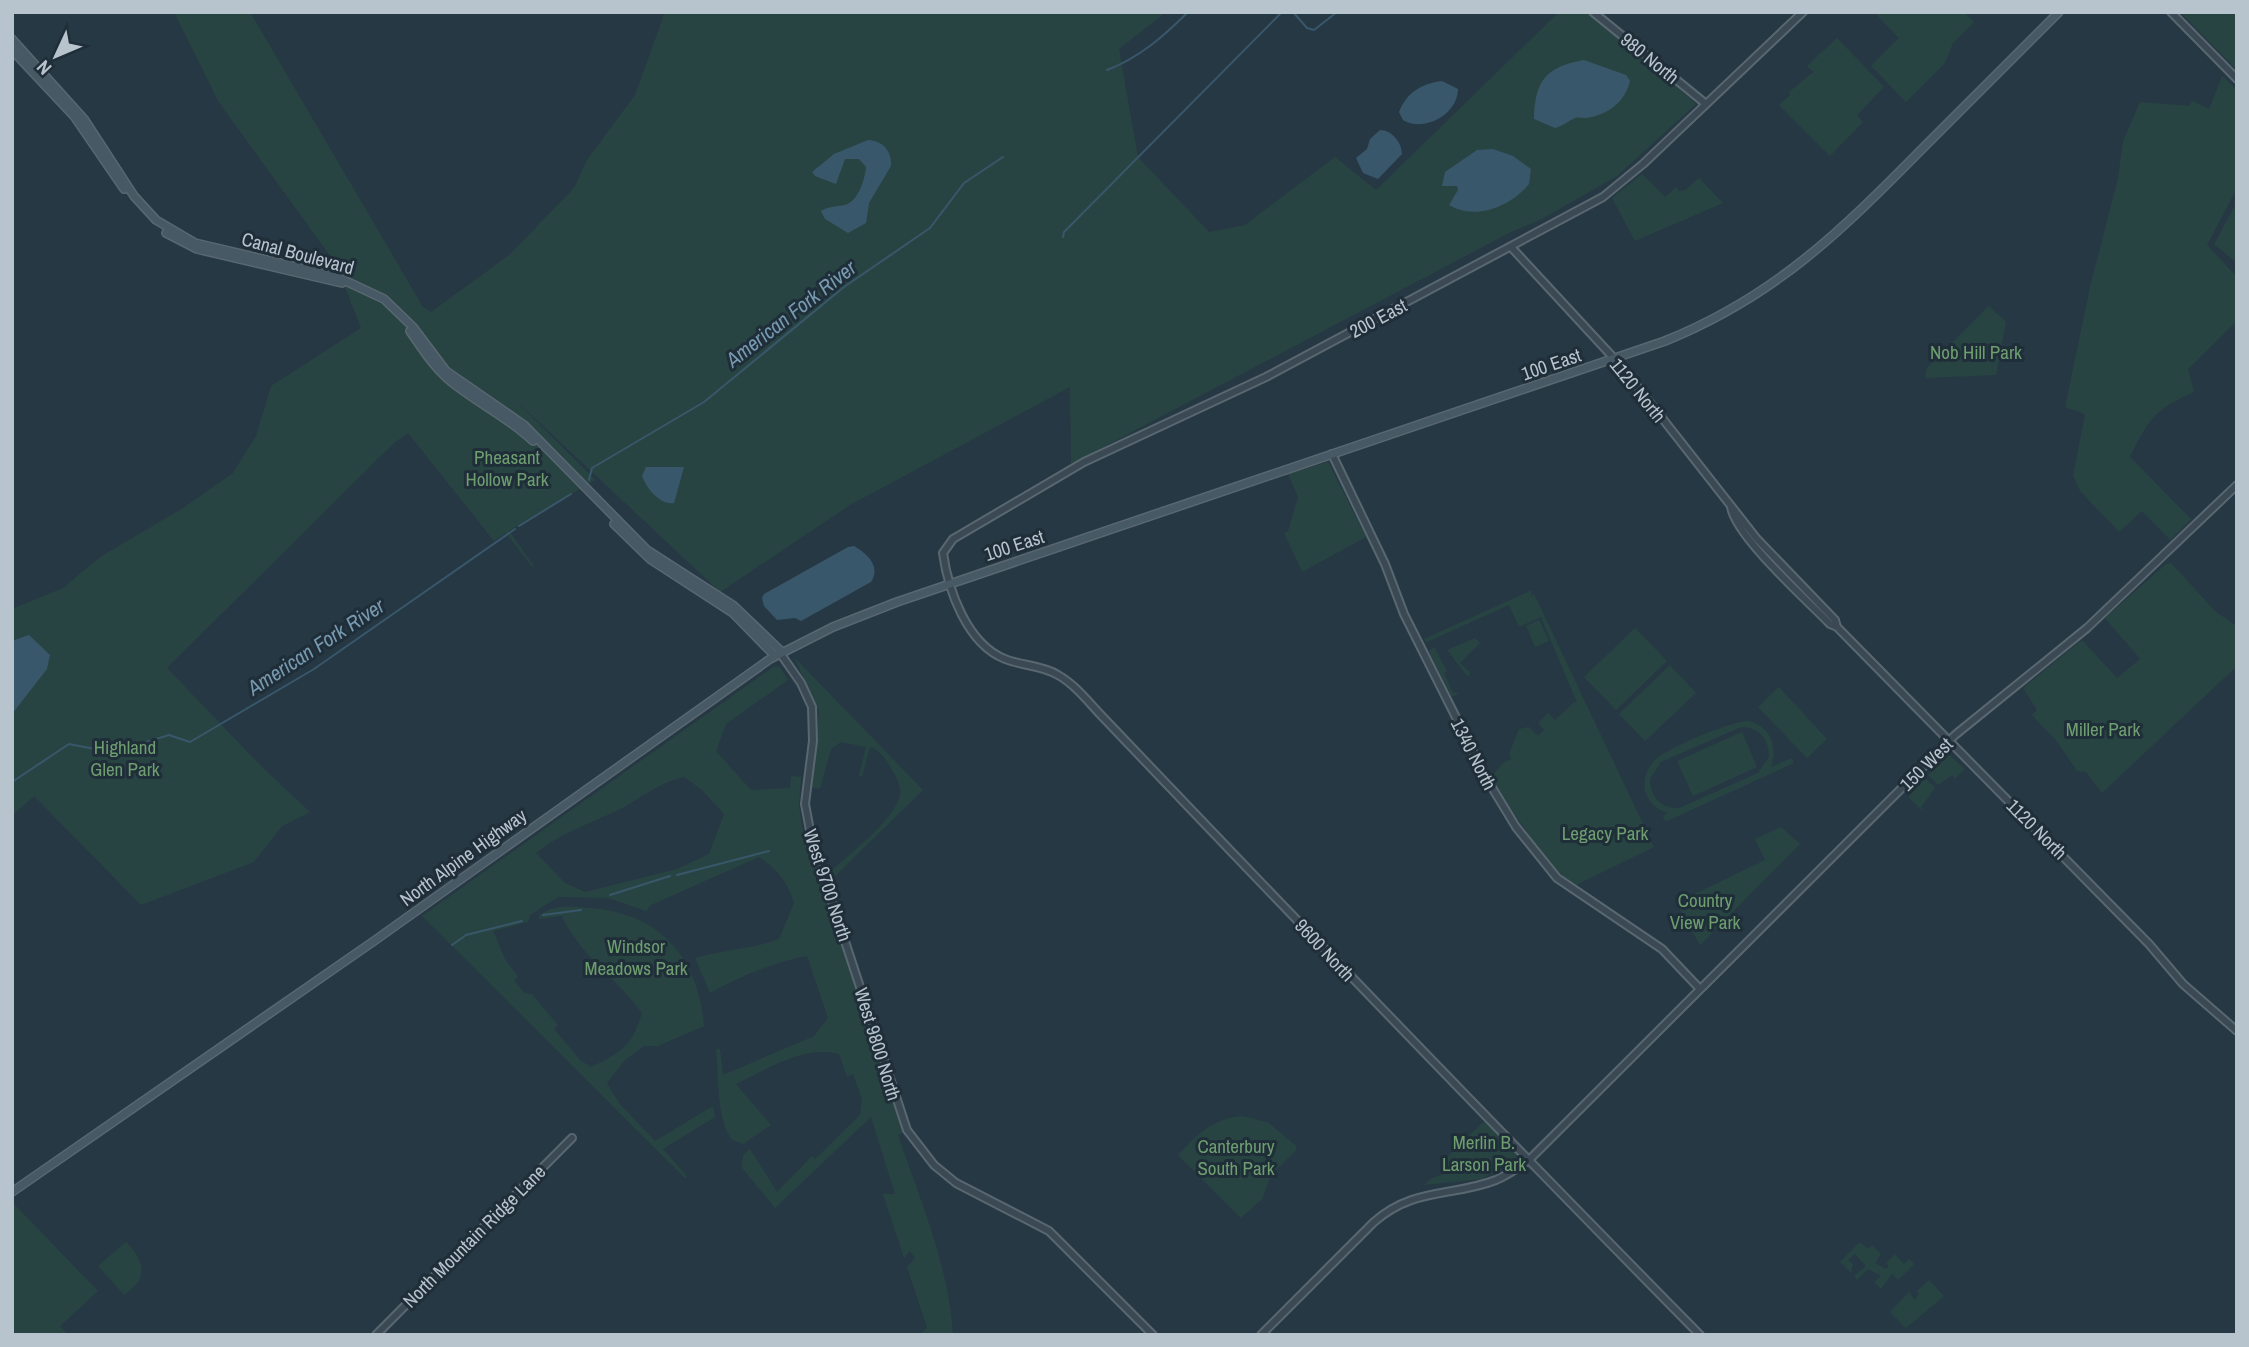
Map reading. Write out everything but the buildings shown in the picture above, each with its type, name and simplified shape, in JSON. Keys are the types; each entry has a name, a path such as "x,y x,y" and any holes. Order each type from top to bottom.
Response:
{"main road":[{"name":"100 East","path":"954,582 1613,359 1717,318 1797,268 1844,228 2059,12"},
{"name":"Canal Boulevard","path":"12,39 84,119 134,196 156,220 195,243 335,276 384,299 414,327 446,371 524,425 646,549 734,606 779,654"},
{"name":"Canal Boulevard","path":"12,50 74,116 136,206 164,232 197,249 340,282 381,302 408,327 446,377 517,426 642,553 733,613 779,654"},
{"name":"North Alpine Highway","path":"12,1192 374,941 542,819 779,654 849,619 954,582"}],"street":[{"name":"980 North","path":"1593,12 1706,104"},
{"name":"200 East","path":"954,582 943,553 948,543 959,536 1084,462 1248,386 1612,191 1803,12"},
{"path":"2171,12 2237,79"},
{"name":"1120 North","path":"1511,247 1613,359 1731,507 1732,515 1752,542 1830,624 1837,627 2149,944 2183,984 2237,1031"},
{"name":"1340 North","path":"1332,454 1385,564 1404,614 1465,737 1498,800 1522,835 1556,878 1661,949 1700,989"},
{"name":"150 West","path":"1261,1335 1377,1219 1416,1197 1498,1179 1529,1160 1976,715 2037,671 2087,628 2227,498 2237,485"},
{"name":"9600 North","path":"954,582 962,614 974,634 1001,658 1041,668 1068,681 1700,1335"},
{"name":"West 9700 North","path":"779,654 801,683 812,707 813,741 806,815 851,958"},
{"name":"West 9800 North","path":"851,958 907,1130 934,1165 956,1183 1049,1231 1153,1335"},
{"name":"North Mountain Ridge Lane","path":"376,1335 572,1138"}],"green space":[{"path":"174,12 250,12 423,307 431,312 509,255 574,188 587,160 635,95 665,12 1166,12 1119,49 1138,157 1209,232 1245,225 1335,157 1376,190 1559,12 1588,12 1696,104 1617,176 1540,220 1511,232 1071,464 1070,387 850,505 720,592 510,395 595,480 509,531 534,566 532,567 506,533 494,541 408,433 394,443 167,668 263,768 310,812 282,826 254,862 141,905 34,796 12,816 12,609 63,588 100,557 183,508 233,473 256,436 271,386 361,328 336,264 218,101"},
{"path":"1874,12 1964,12 1974,22 1953,43 1945,63 1906,102 1871,66 1899,38"},
{"path":"2180,12 2237,12 2237,70"},
{"path":"1837,38 1884,87 1857,115 1863,122 1830,156 1779,105 1790,95 1789,92 1813,72 1807,66"},
{"path":"2222,76 2237,90 2237,188 2207,245 2237,277 2237,321 2188,369 2194,392 2170,404 2154,417 2130,457 2191,519 2170,540 2142,511 2119,532 2080,491 2073,476 2085,414 2065,407 2090,287 2118,178 2123,141 2140,102 2189,106 2192,101 2209,109"},
{"path":"1642,174 1665,197 1676,187 1679,191 1685,190 1699,178 1723,203 1635,241 1612,198"},
{"path":"2237,202 2237,263 2214,244"},
{"name":"Nob Hill Park","path":"1989,306 2006,322 1996,375 1925,378 1927,368"},
{"path":"1328,462 1366,537 1302,572 1284,533 1288,531 1298,497 1288,474"},
{"name":"Miller Park","path":"2171,563 2216,612 2237,626 2237,666 2102,793 2086,772 2077,771 2058,743 2032,715 2037,710 2023,688 2082,640 2117,678 2140,659 2105,618 2166,564"},
{"name":"Legacy Park","path":"1532,590 1531,597 1534,594 1654,847 1576,885 1553,868 1539,850 1499,791 1485,763 1495,781 1493,775 1503,763 1511,759 1509,754 1519,729 1529,727 1538,736 1544,730 1538,723 1548,713 1555,720 1574,702 1577,703 1541,617 1519,627 1509,605 1427,642 1424,639"},
{"path":"1539,620 1549,641 1535,647 1526,626"},
{"path":"1635,628 1667,661 1616,710 1584,677"},
{"path":"1475,638 1480,643 1460,663 1470,673 1468,677 1447,650"},
{"path":"1434,647 1447,671 1444,673 1453,693 1459,693 1452,697 1429,651"},
{"path":"794,657 923,790 832,879 830,872 889,815 896,805 900,788 885,759 877,750 870,747 862,776 859,776 866,747 841,742 831,749 820,789 812,788 819,711"},
{"path":"1670,665 1696,693 1645,741 1619,714"},
{"name":"Windsor Meadows Park","path":"779,666 788,680 726,724 716,751 751,790 790,788 791,776 801,777 799,805 802,827 904,1132 898,1135 940,1259 953,1335 920,1335 927,1327 907,1267 915,1258 910,1251 904,1258 883,1194 895,1194 871,1117 775,1208 742,1168 743,1155 750,1149 777,1192 812,1156 815,1159 860,1115 862,1099 853,1074 847,1077 839,1054 826,1052 799,1056 736,1084 771,1125 743,1144 732,1140 727,1131 719,1097 716,1050 720,1049 723,1075 814,1036 828,1018 807,956 757,971 710,993 695,958 779,939 794,903 785,882 759,857 651,905 646,911 608,898 558,897 530,915 528,922 493,931 505,959 518,977 514,980 524,993 532,994 558,1025 554,1029 580,1060 591,1067 611,1057 630,1041 642,1013 579,943 562,916 539,919 539,915 564,907 615,912 637,919 671,943 694,980 701,1002 704,1026 658,1046 644,1046 625,1060 607,1083 619,1103 655,1141 713,1106 715,1117 663,1149 687,1176 685,1178 422,916 773,667","holes":["684,777 702,790 724,814 709,854 677,869 585,892 565,883 536,853 566,834 675,780"]},
{"path":"1779,687 1827,739 1807,758 1758,707"},
{"path":"1740,722 1757,724 1767,733 1774,752 1771,767 1792,758 1794,763 1665,822 1663,816 1668,813 1654,805 1645,791 1644,783 1651,764 1685,743","holes":["1741,727 1762,735 1769,751 1769,757 1758,773 1679,808 1662,804 1654,796 1650,779 1661,762"]},
{"path":"1742,732 1757,767 1693,796 1677,761"},
{"path":"1949,755 1965,769 1955,779 1952,775 1938,785 1928,775"},
{"path":"1925,778 1935,788 1921,807 1923,811 1908,797"},
{"name":"Country View Park","path":"1781,827 1800,844 1700,945 1676,903 1765,860 1755,839"},
{"name":"Canterbury South Park","path":"1243,1116 1269,1123 1296,1146 1296,1150 1271,1175 1262,1199 1241,1218 1178,1155 1199,1134 1215,1124"},
{"name":"Merlin B. Larson Park","path":"1483,1122 1487,1122 1518,1155 1518,1160 1481,1179 1424,1185 1430,1179 1442,1175 1442,1162"},
{"path":"14,1204 98,1291 60,1326 68,1335 53,1335 55,1332 52,1335 12,1335"},
{"path":"126,1242 137,1256 142,1270 138,1283 124,1295 98,1266"},
{"path":"1860,1242 1868,1249 1872,1245 1881,1254 1875,1263 1886,1269 1889,1266 1886,1263 1895,1254 1904,1264 1909,1259 1914,1264 1898,1280 1892,1274 1881,1289 1874,1282 1881,1276 1868,1269 1857,1280 1854,1276 1866,1266 1855,1254 1848,1260 1853,1264 1851,1273 1840,1262"},
{"path":"1929,1280 1944,1296 1906,1328 1890,1312 1909,1292 1915,1300 1919,1294 1916,1292"}],"water":[{"path":"1584,60 1626,75 1630,81 1620,101 1601,114 1575,118 1555,128 1534,119 1537,95 1545,78 1560,67"},
{"path":"1442,81 1458,89 1452,106 1446,113 1438,119 1420,124 1403,120 1399,112 1411,94 1428,84"},
{"path":"1380,130 1395,138 1402,154 1378,179 1363,173 1356,158 1367,149 1370,139"},
{"path":"868,140 878,142 886,148 891,166 869,203 866,223 848,233 825,219 821,211 853,200 862,184 866,167 859,159 845,159 836,184 815,176 812,172 834,154"},
{"path":"1493,149 1513,156 1531,169 1529,184 1513,199 1492,209 1470,212 1449,205 1458,190 1457,186 1442,186 1445,172 1477,150"},
{"path":"646,467 684,467 674,503 659,499 647,486 642,476"},
{"path":"854,546 872,561 875,571 871,582 801,621 795,618 777,620 764,606 764,594"},
{"path":"29,635 50,655 47,669 12,714 12,641"}],"waterway":[{"name":"American Fork River","path":"1107,70 1150,46 1188,12"},
{"path":"1063,237 1064,232 1282,12"},
{"path":"1293,12 1307,28 1314,30 1337,12"},
{"name":"American Fork River","path":"589,480 592,468 704,402 844,287 930,228 964,183 1003,157"},
{"name":"American Fork River","path":"519,526 571,494"},
{"name":"American Fork River","path":"119,748 169,735 190,742 314,669 515,529"},
{"name":"American Fork River","path":"12,782 69,744 105,751"},
{"path":"677,875 769,851"},
{"path":"610,895 670,876"},
{"path":"543,915 581,910"},
{"path":"452,945 466,935 522,921"}],"park label":[{"name":"Pheasant Hollow Park","path":"507,468"},
{"name":"Highland Glen Park","path":"125,758"}]}
